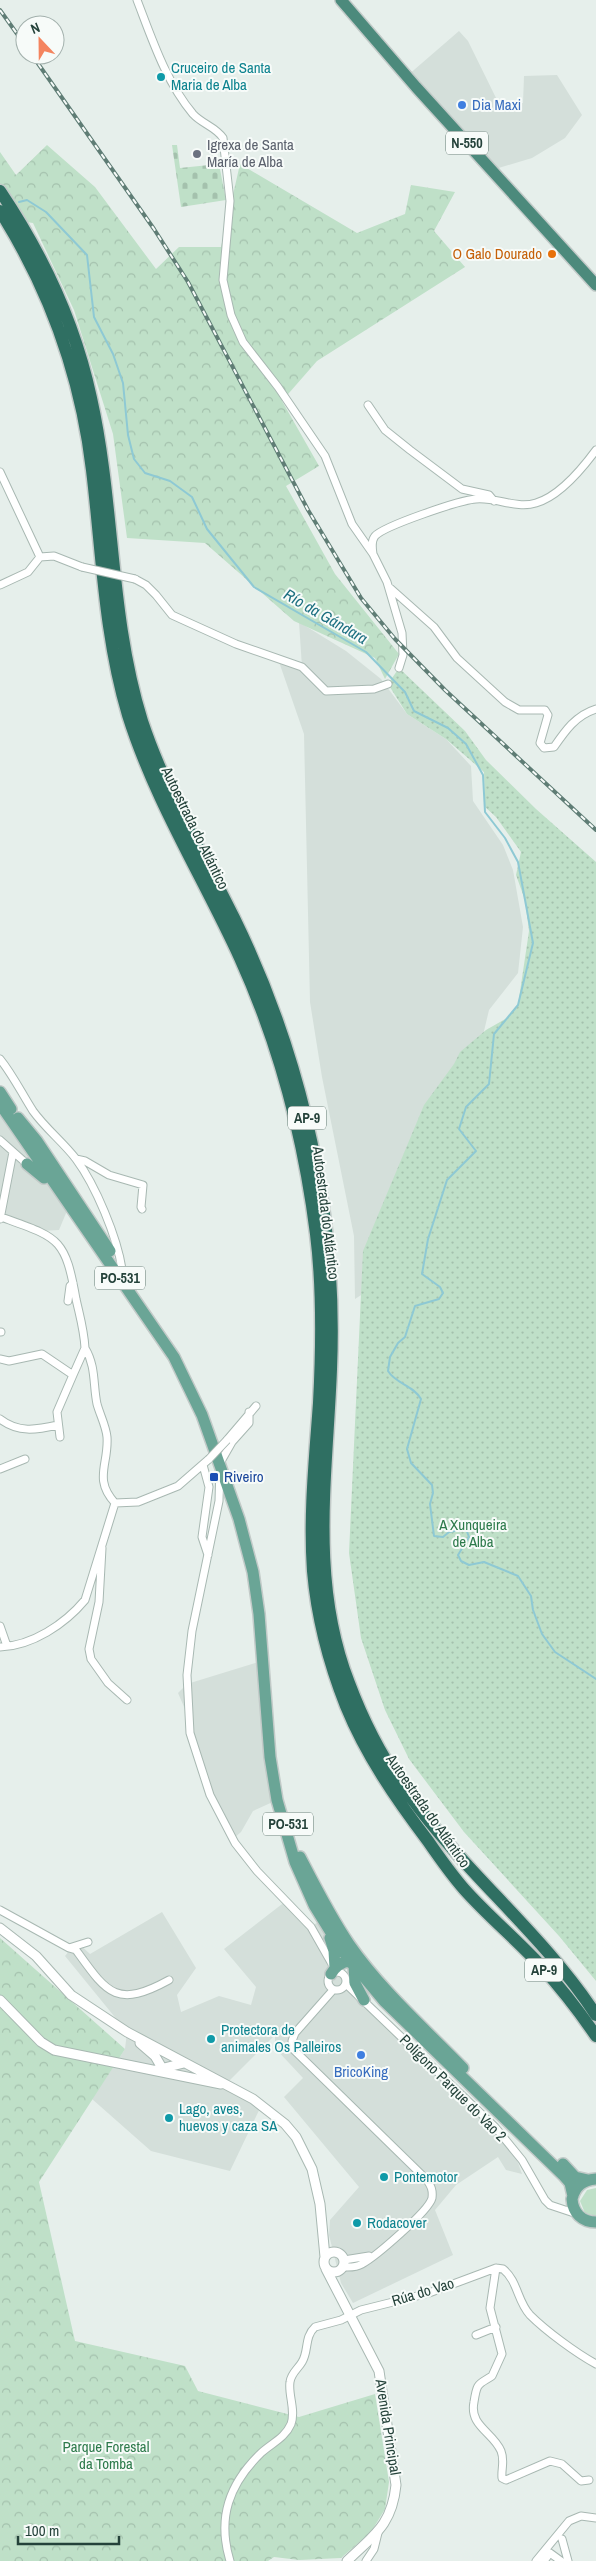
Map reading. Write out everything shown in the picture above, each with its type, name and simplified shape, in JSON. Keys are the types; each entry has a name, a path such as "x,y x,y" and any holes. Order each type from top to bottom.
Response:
{"highway":[{"name":"N-550","path":"341,0 411,82 596,284"},
{"name":"Autoestrada do Atlántico","path":"0,191 16,215 49,274 75,336 92,401 128,667 143,722 158,764 187,827 234,918 276,1012 304,1108 319,1174 327,1239 331,1303 331,1368 323,1494 322,1544 331,1620 347,1680 374,1739 408,1794 450,1845 539,1941 584,1996 596,2015"},
{"name":"Autoestrada do Atlántico","path":"0,210 22,245 45,293 76,380 92,469 108,626 113,655 130,722 164,806 226,928 255,992 289,1092 300,1141 316,1238 320,1284 321,1338 312,1505 314,1575 322,1627 336,1679 362,1740 400,1804 461,1886 541,1966 575,2005 596,2036"}],"main road":[{"name":"PO-531","path":"0,1092 37,1141 186,1365 210,1418 218,1459 247,1526 263,1602 272,1727 281,1795 290,1830 319,1893 350,1945 391,1994 575,2176 594,2178"},
{"name":"PO-531","path":"0,1104 32,1160 63,1197 174,1357 193,1392 240,1519 253,1572 260,1631 270,1757 276,1800 295,1862 325,1922 354,1965 384,2001 570,2183 577,2214"},
{"path":"16,1115 48,1166 46,1176 55,1176 68,1196 86,1215"},
{"path":"319,1893 334,1951 333,1970"},
{"path":"333,1970 348,1961 354,1965 492,2102 516,2119"},
{"path":"354,1965 355,1982 364,2000"},
{"name":"PO-531","path":"573,2197 578,2186 594,2178"},
{"path":"577,2214 587,2221 596,2222"}],"street":[{"path":"137,0 172,82 194,115 220,132 225,141 230,208 223,280 237,329 325,456 352,524 373,554 389,587 402,633 403,655 398,668"},
{"path":"368,405 385,430 410,450 462,489 489,494 494,501"},
{"path":"373,554 373,538 386,528 460,502 476,499 524,505 537,503 568,482 596,450"},
{"path":"0,472 40,557"},
{"path":"0,585 28,572 40,557 54,556 82,567 135,578 146,585 172,615 236,644 302,668 326,691 374,689 388,684"},
{"path":"389,587 434,628 457,658 505,702 520,710 545,710 548,719 540,743 544,748 554,747 567,728 584,713 596,709"},
{"path":"0,1059 38,1116 76,1160 95,1194 112,1234 122,1269"},
{"path":"0,1140 13,1152 32,1160"},
{"path":"0,1626 4,1647 25,1643 75,1612 85,1600 115,1503 104,1483 102,1474 107,1438 97,1402 93,1369 85,1348 84,1327 70,1264 58,1243 40,1231 1,1218 13,1152"},
{"path":"76,1160 85,1161 109,1175 143,1185 140,1207 142,1209"},
{"path":"68,1301 70,1286 73,1283"},
{"path":"60,1437 58,1425 59,1403 85,1348"},
{"path":"0,1359 10,1361 42,1354 73,1375"},
{"path":"256,1406 226,1440 218,1459 219,1501 192,1631 187,1675 190,1733 199,1768 210,1795 235,1843 257,1871 311,1927 326,1950 333,1970 328,1982 333,1990"},
{"path":"115,1503 138,1502 178,1486 203,1465 218,1459 249,1423 249,1412"},
{"path":"0,1419 14,1429 42,1428 58,1425"},
{"path":"0,1469 25,1459"},
{"path":"203,1465 209,1487 202,1537 209,1556"},
{"path":"102,1543 99,1602 89,1649 91,1658 108,1682 127,1700"},
{"path":"0,1910 76,1950 102,1985 114,1992 126,1995 146,1992 169,1980"},
{"path":"311,1927 325,1922"},
{"path":"0,1928 36,1956 71,1995 127,2032 270,2110 296,2137 306,2155 317,2186 321,2236 328,2255 337,2267"},
{"path":"69,1948 88,1942"},
{"path":"333,1970 342,1974 346,1984 339,1990 333,1990 295,2034 292,2041 294,2050 427,2180 432,2188 432,2199 426,2209 374,2255 362,2264 337,2267"},
{"name":"Polígono Parque do Vao 2","path":"346,1984 495,2127 522,2160 547,2202"},
{"path":"0,2000 41,2042 54,2050 174,2076 225,2084"},
{"path":"127,2032 155,2056 162,2068"},
{"path":"151,2071 184,2063"},
{"path":"174,2076 183,2068 184,2063"},
{"path":"547,2202 560,2204 573,2197"},
{"path":"547,2202 577,2214"},
{"path":"328,2255 339,2254 337,2267"},
{"name":"Avenida Principal","path":"337,2267 334,2285 379,2371 395,2471 395,2503 389,2518 378,2533 347,2561"},
{"path":"589,2480 581,2481 562,2464 550,2461 510,2480 502,2478 504,2461 500,2449 475,2420 473,2408 478,2384 492,2376 502,2354 490,2308 496,2268 503,2269 508,2273 519,2298 530,2315 596,2364"},
{"name":"Rúa do Vao","path":"230,2561 225,2535 226,2508 229,2496 260,2454 280,2439 290,2425 293,2412 291,2378 303,2361 310,2331 314,2327 328,2325 368,2308 429,2293 496,2268"},
{"path":"476,2335 496,2327"},
{"path":"536,2561 568,2521 581,2516 596,2518"},
{"path":"366,2561 374,2549 378,2533"},
{"path":"562,2538 568,2561"},
{"path":"544,2561 550,2553 561,2561"}],"shaded area":[{"path":"459,31 468,41 498,102 523,103 524,76 557,75 582,115 565,138 532,158 492,170 407,76"},
{"path":"299,622 346,651 381,679 407,714 446,739 471,766 473,801 503,845 513,870 523,927 518,973 489,1010 475,1069 372,1288 355,1299 354,1236 322,1077 310,1002 304,734 278,659 302,667"},
{"path":"0,1109 69,1206 59,1230 40,1231 0,1212"},
{"path":"262,1661 277,1800 253,1811 241,1832 233,1839 212,1799 188,1716 178,1693 187,1684"},
{"path":"286,1901 311,1927 322,1919 334,1969 513,2149 522,2174 506,2170 498,2157 456,2185 435,2210 453,2255 353,2303 341,2283 329,2235 330,2220 359,2187 284,2097 303,2078 275,2048 275,2035 226,2084 262,2104 230,2171 151,2151 92,2099 125,2049 127,2032 65,1956 77,1942 90,1954 162,1912 196,1968 177,1995 181,2012 219,1996 251,2005 256,1987 224,1949"}],"green space":[{"path":"47,145 95,187 156,269 179,247 221,247 240,164 357,233 405,214 411,185 455,192 434,231 465,267 317,361 282,401 319,466 286,486 335,574 399,654 385,679 375,658 294,621 205,543 127,538 113,434 74,310 33,223 0,218 0,152 16,175"},
{"path":"172,145 177,145 180,168 219,164 226,200 181,207"},
{"name":"A Xunqueira de Alba","path":"399,668 465,731 486,760 536,809 596,862 596,1981 559,1936 464,1832 409,1759 385,1710 361,1638 349,1553 363,1251 424,1105 454,1064 460,1052 486,1030 507,1018 518,1005 529,931 525,900 516,875 521,852 496,817 485,807 484,772 446,739 407,714 388,684"},
{"name":"Parque Forestal da Tomba","path":"0,1938 125,2049 39,2182 75,2341 185,2366 198,2391 299,2417 375,2394 389,2482 385,2509 371,2532 341,2558 299,2560 274,2557 268,2561 0,2561"},
{"path":"596,2188 596,2216 585,2213 580,2201 587,2190"}],"waterway":[{"name":"Río da Gándara","path":"19,202 27,200 46,212 87,255 94,317 113,354 123,383 128,435 134,459 145,473 170,481 192,497 207,529 254,587 366,652 405,692 414,711 448,728 466,744 483,775 485,812 505,838 518,862 533,943 518,1005 494,1034 489,1084 466,1107 459,1129 476,1151 447,1180 428,1239 422,1274 440,1287 443,1293 439,1299 415,1306 405,1337 398,1343 390,1357 388,1371 395,1379 418,1394 421,1399 407,1449 411,1463 432,1485 433,1493 430,1504 434,1536 443,1537 449,1532 466,1529 469,1537 458,1555 461,1561 469,1565 484,1562 518,1576 531,1596 533,1610 542,1634 555,1652 596,1679"}],"railway":[{"path":"0,10 15,31"},
{"path":"39,65 154,229 188,282 308,510 361,598 395,639 445,690 596,830"}],"place":[{"name":"Cruceiro de Santa Maria de Alba","path":"161,77"},
{"name":"Dia Maxi","path":"462,105"},
{"name":"Igrexa de Santa María de Alba","path":"197,154"},
{"name":"O Galo Dourado","path":"552,254"},
{"name":"Riveiro","path":"214,1477"},
{"name":"Protectora de animales Os Palleiros","path":"211,2039"},
{"name":"BricoKing","path":"361,2055"},
{"name":"Lago, aves, huevos y caza SA","path":"169,2118"},
{"name":"Pontemotor","path":"384,2177"},
{"name":"Rodacover","path":"357,2223"}]}
